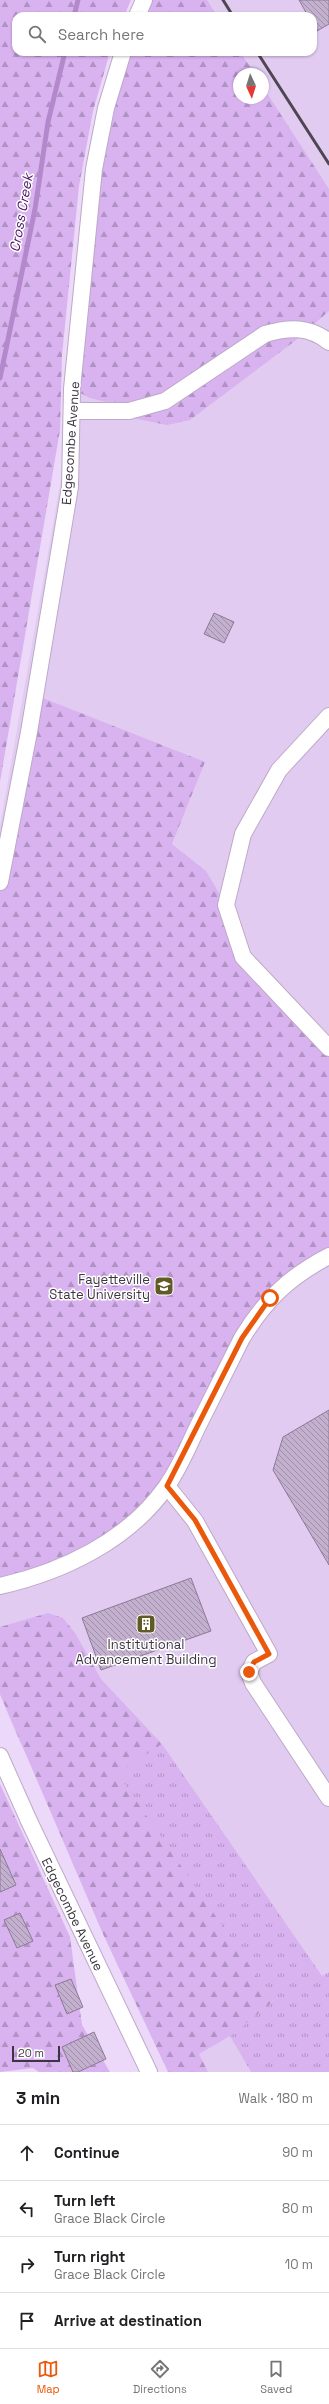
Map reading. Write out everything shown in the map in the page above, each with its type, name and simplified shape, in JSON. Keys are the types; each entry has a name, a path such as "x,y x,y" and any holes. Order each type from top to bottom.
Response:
{"street":[{"path":"139,12 144,0"},
{"name":"Edgecombe Avenue","path":"0,882 29,732 70,487 73,411 72,389 94,169 106,108 122,56"},
{"path":"73,411 129,411 165,401 265,334 271,332 298,328 315,332 329,342"},
{"path":"329,716 279,770 243,834 226,905 243,957 329,1048"},
{"path":"0,1586 43,1575 97,1549 139,1515 167,1486 242,1338 254,1318 270,1298 287,1281 329,1256"},
{"path":"167,1486 195,1520 269,1654 254,1662 249,1672 253,1683 329,1798"},
{"name":"Edgecombe Avenue","path":"0,1756 29,1821 149,2072"}],"shaded area":[{"name":"Fayetteville State University","path":"146,0 329,0 329,2072 180,2072 16,1734 0,1695 0,826 73,411 124,56 317,56 317,12 139,12"}],"green space":[{"path":"0,0 131,0 126,12 12,12 12,56 109,56 93,111 79,186 62,355 60,430 0,782"},
{"path":"146,0 207,0 214,12 139,12"},
{"path":"124,56 243,56 251,68 233,68 233,104 269,104 269,96 329,189 329,311 295,341 190,420 167,425 132,418 114,404 90,398 72,389 84,259"},
{"path":"35,695 205,762 172,844 206,871 226,905 243,957 329,1049 329,1259 274,1293 161,1493 113,1538 0,1586 0,876"},
{"path":"48,1613 63,1618 75,1633 101,1679 162,1744 117,1773 274,2001 230,2036 199,2054 208,2072 168,2072 103,1934 0,1694 0,1627"},
{"path":"162,1744 322,1976 329,1972 329,2072 251,2072 230,2036 274,2001 116,1773"},
{"path":"0,1784 70,1937 82,2025 110,2072 39,2072 33,2068 0,2072"}],"building":[{"path":"299,0 329,0 329,24 317,31 317,12 306,12"},
{"path":"214,613 234,622 224,643 204,634"},
{"path":"329,1410 329,1565 273,1470 283,1437"},
{"name":"Institutional Advancement Building","path":"191,1578 211,1631 101,1670 82,1618"},
{"path":"0,1849 16,1885 0,1892"},
{"path":"20,1913 33,1941 17,1948 4,1920"},
{"path":"71,1979 83,2007 67,2014 55,1985"},
{"path":"94,2032 106,2059 78,2072 73,2072 62,2047"}],"waterway":[{"name":"Cross Creek","path":"75,12 78,0"},
{"name":"Cross Creek","path":"0,378 35,209 48,122 64,56"}],"railway":[{"path":"223,0 230,12"},
{"path":"260,56 329,164"}],"place":[{"name":"Fayetteville State University","path":"164,1286"},
{"name":"Institutional Advancement Building","path":"146,1624"}],"route":[{"path":"249,1672 254,1662 269,1654 244,1613 195,1520 167,1486 242,1338 254,1318 270,1298"}]}
